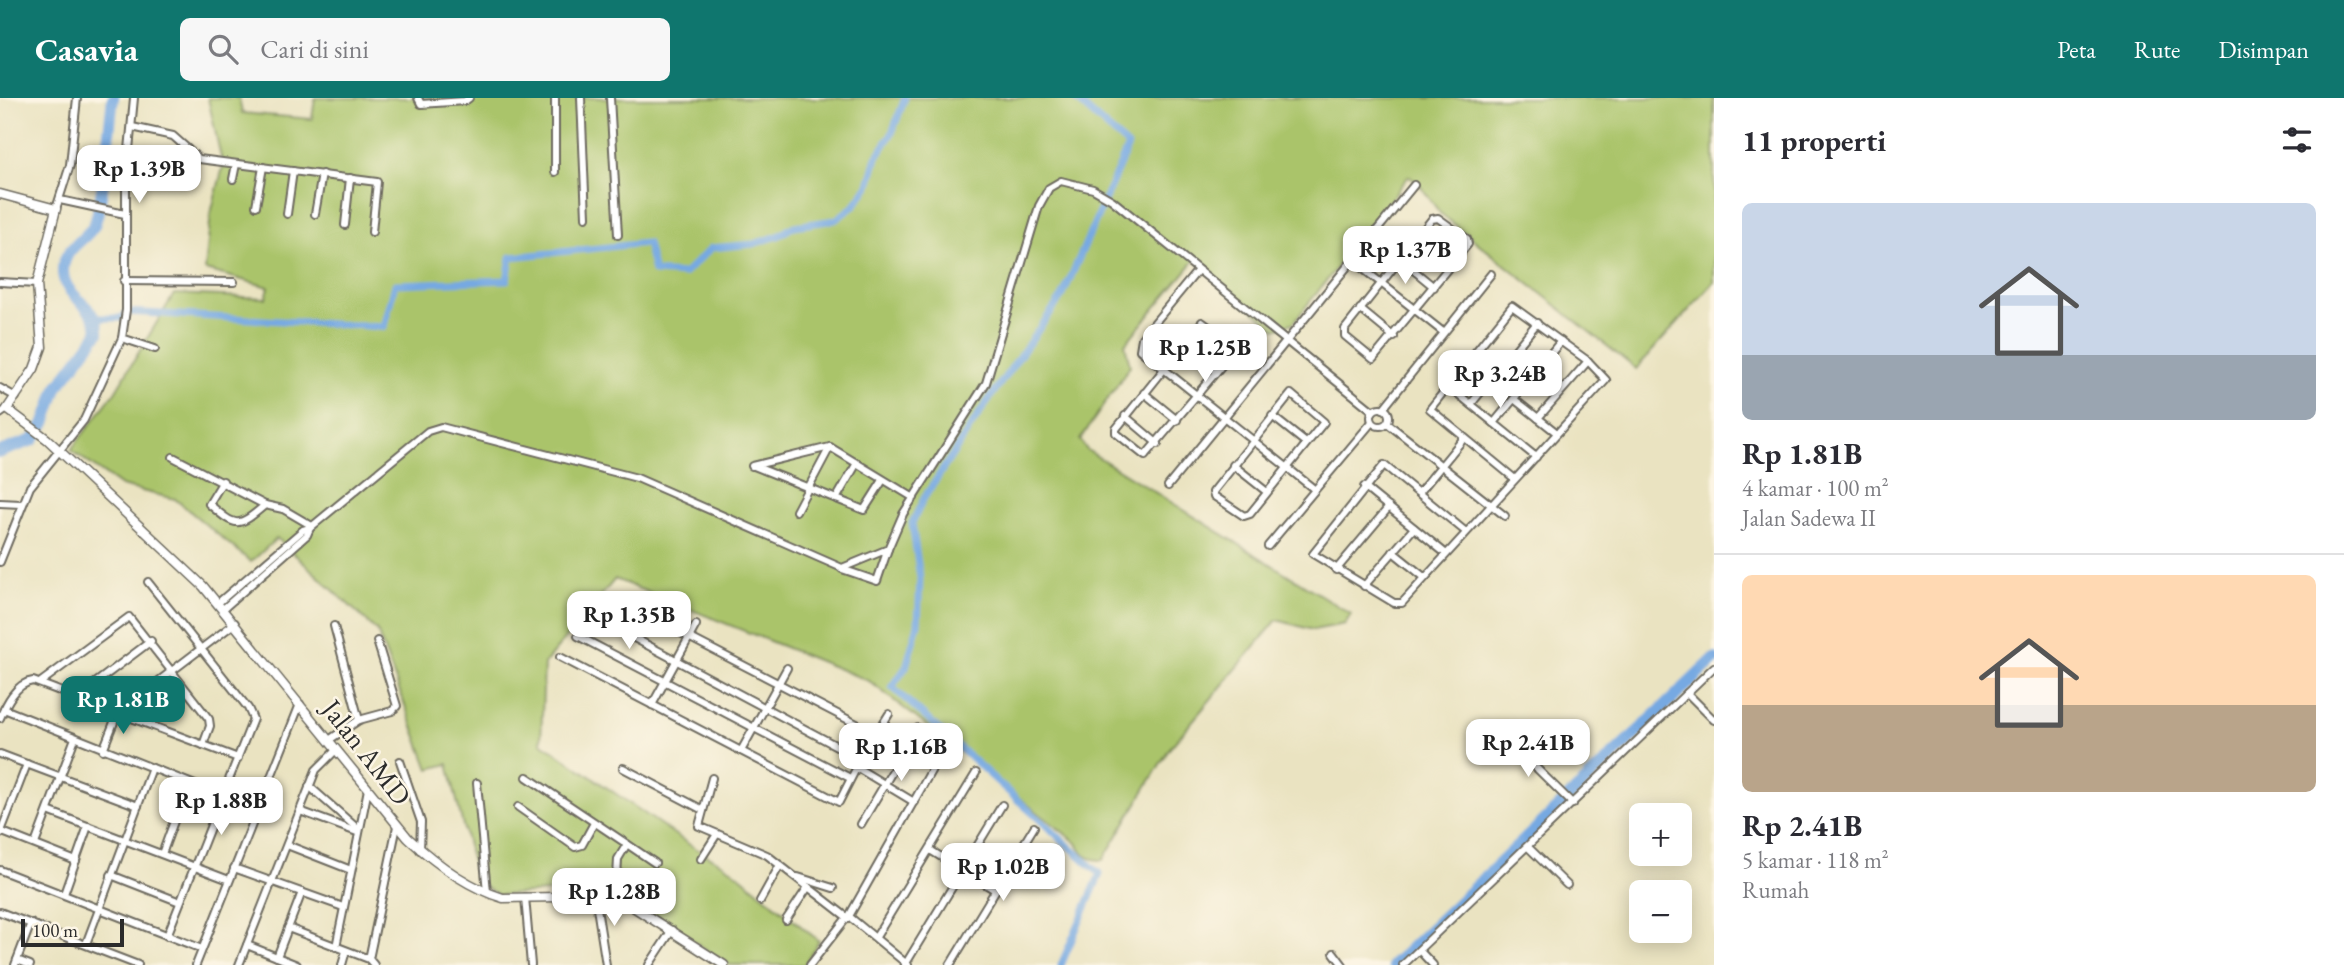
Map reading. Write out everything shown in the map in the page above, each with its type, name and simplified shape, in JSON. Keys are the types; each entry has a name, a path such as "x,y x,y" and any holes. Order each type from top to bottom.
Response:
{"street":[{"path":"3,412 34,369 42,347 37,284 74,144 77,98"},
{"path":"0,562 30,487 87,415 122,338 126,310 125,214 134,98"},
{"path":"418,98 421,104 443,100 465,101 469,98"},
{"path":"555,98 555,172"},
{"path":"581,98 586,217"},
{"path":"610,98 618,235"},
{"path":"132,127 173,136 199,159 377,181 372,232"},
{"path":"233,178 236,164"},
{"path":"256,206 263,167"},
{"path":"286,214 293,171"},
{"path":"315,214 322,174"},
{"path":"345,225 350,178"},
{"path":"220,606 303,530 311,527 428,431 446,427 637,478 877,581 888,549 914,498 986,383 1039,206 1051,185 1068,181 1101,193 1373,411"},
{"path":"1168,486 1414,185"},
{"path":"0,194 125,214"},
{"path":"1436,217 1467,239 1468,244 1454,262 1373,359 1345,336 1345,329 1400,259 1436,217"},
{"path":"1420,235 1454,262"},
{"path":"1400,259 1434,287"},
{"path":"1352,260 1413,311 1443,332"},
{"path":"1198,270 1139,342 1143,354 1314,489"},
{"path":"1373,411 1383,409 1491,274"},
{"path":"124,281 234,282"},
{"path":"0,282 37,284"},
{"path":"1466,531 1386,465 1364,487 1313,552 1315,557 1400,604 1445,553 1491,506 1606,380 1588,361 1517,307 1509,308 1430,409 1515,479"},
{"path":"1360,309 1394,337"},
{"path":"1202,322 1232,344 1234,351 1146,456 1116,433 1116,429 1183,344 1202,322"},
{"path":"1471,404 1537,323"},
{"path":"122,338 155,349"},
{"path":"1494,423 1561,341"},
{"path":"1183,344 1216,372"},
{"path":"1538,418 1588,361"},
{"path":"1447,385 1536,457"},
{"path":"0,388 16,397"},
{"path":"1144,393 1177,420"},
{"path":"1288,396 1296,396 1325,421 1246,517 1214,496 1215,488 1272,416 1288,396"},
{"path":"1514,399 1557,433"},
{"path":"1383,409 1389,416 1387,423"},
{"path":"1268,546 1371,422 1373,411"},
{"name":"Jalan AMD","path":"3,412 31,425 172,553 235,623 397,827 421,850 487,892 503,898 616,895"},
{"path":"1125,416 1158,444"},
{"path":"1272,416 1306,443"},
{"path":"1371,422 1378,426 1387,423"},
{"path":"1387,423 1505,516"},
{"path":"1419,493 1464,438"},
{"path":"883,480 864,510 752,466 830,447 914,498"},
{"path":"796,511 830,447"},
{"path":"173,457 265,505 284,509 311,527"},
{"path":"836,499 857,463"},
{"path":"1233,465 1267,492"},
{"path":"223,481 209,504 233,524 241,524 265,505"},
{"path":"1364,487 1445,553"},
{"path":"0,503 21,504"},
{"path":"1336,569 1389,508"},
{"path":"1364,586 1414,528"},
{"path":"842,568 888,549"},
{"path":"1393,552 1424,577"},
{"path":"148,582 252,714 252,724 167,936"},
{"path":"614,598 876,734"},
{"path":"593,616 861,760"},
{"path":"41,682 129,617 173,669 209,719 210,726 203,745"},
{"path":"103,750 118,712 235,623"},
{"path":"652,705 696,625"},
{"path":"334,626 359,720"},
{"path":"578,636 850,778"},
{"path":"78,696 151,641"},
{"path":"329,740 359,720 392,711 397,706 377,641"},
{"path":"560,657 839,802 856,767 888,714"},
{"path":"1403,965 1528,847 1569,800 1688,694 1714,667"},
{"path":"741,751 787,668"},
{"path":"0,718 6,705 27,681 41,682 238,758"},
{"path":"1688,694 1714,720"},
{"path":"0,696 6,705 75,738 257,810"},
{"path":"205,965 196,963 300,704"},
{"path":"861,824 919,728"},
{"path":"35,844 75,738"},
{"path":"1511,743 1569,800"},
{"path":"810,965 848,918 944,748"},
{"path":"239,965 309,786 319,765 336,750"},
{"path":"0,754 138,806"},
{"path":"400,761 421,822 421,850"},
{"path":"27,764 0,832 76,862"},
{"path":"856,767 914,802"},
{"path":"86,944 152,768"},
{"path":"623,768 703,810"},
{"path":"876,937 976,773"},
{"path":"527,777 655,863"},
{"path":"712,778 699,826 767,855 848,918 855,920 907,964 1002,805"},
{"path":"162,854 188,783"},
{"path":"477,783 487,892"},
{"path":"309,786 358,831"},
{"path":"336,947 368,789"},
{"path":"518,807 575,847 582,845 594,822"},
{"path":"48,811 229,880"},
{"path":"300,811 358,831"},
{"path":"64,894 88,826"},
{"path":"288,928 372,962 397,827"},
{"path":"950,965 1034,827"},
{"path":"701,859 717,834"},
{"path":"627,844 618,859 616,895 724,965"},
{"path":"288,845 351,870"},
{"path":"1528,847 1567,885"},
{"path":"930,850 995,890"},
{"path":"760,901 780,866"},
{"path":"234,868 343,907"},
{"path":"0,870 202,949"},
{"path":"111,875 180,902"},
{"path":"793,876 834,888"},
{"path":"786,920 808,887"},
{"path":"277,957 302,892"},
{"path":"595,895 606,965"},
{"path":"526,897 531,965"},
{"path":"0,912 138,965"},
{"path":"30,965 16,962 31,923"},
{"path":"649,965 672,930"},
{"path":"247,945 297,965"},
{"path":"1419,950 1433,965"},
{"path":"342,965 346,951"},
{"path":"1334,953 1343,965"}],"green space":[{"path":"208,98 239,98 242,113 312,119 315,98 1714,98 1714,282 1636,369 1440,213 1419,184 1409,176 1293,323 1275,329 1195,260 1125,344 1130,366 1080,440 1087,450 1351,614 1345,624 1313,630 1277,620 1169,749 1103,860 1087,856 1077,843 869,681 615,579 544,664 541,742 690,845 733,870 819,941 804,965 730,965 612,888 499,895 477,883 448,764 429,769 377,631 277,538 251,562 175,499 121,486 71,450 115,392 174,294 266,298 269,287 205,270 211,213 223,167"}],"waterway":[{"path":"0,452 33,440 45,423 57,388 98,333 93,315 68,288 63,270 67,256 89,233 96,219 113,98"},
{"path":"97,318 121,318 128,312 384,327 395,284 507,280 511,257 647,243 654,272 684,274 711,248 753,244 778,236 794,226 835,220 854,206 869,185 877,157 892,133 905,98"},
{"path":"1061,965 1100,874 892,687 906,667 918,624 920,578 912,523 924,498 985,405 1063,295 1128,146 1074,98"},
{"path":"1393,965 1714,659"}]}
